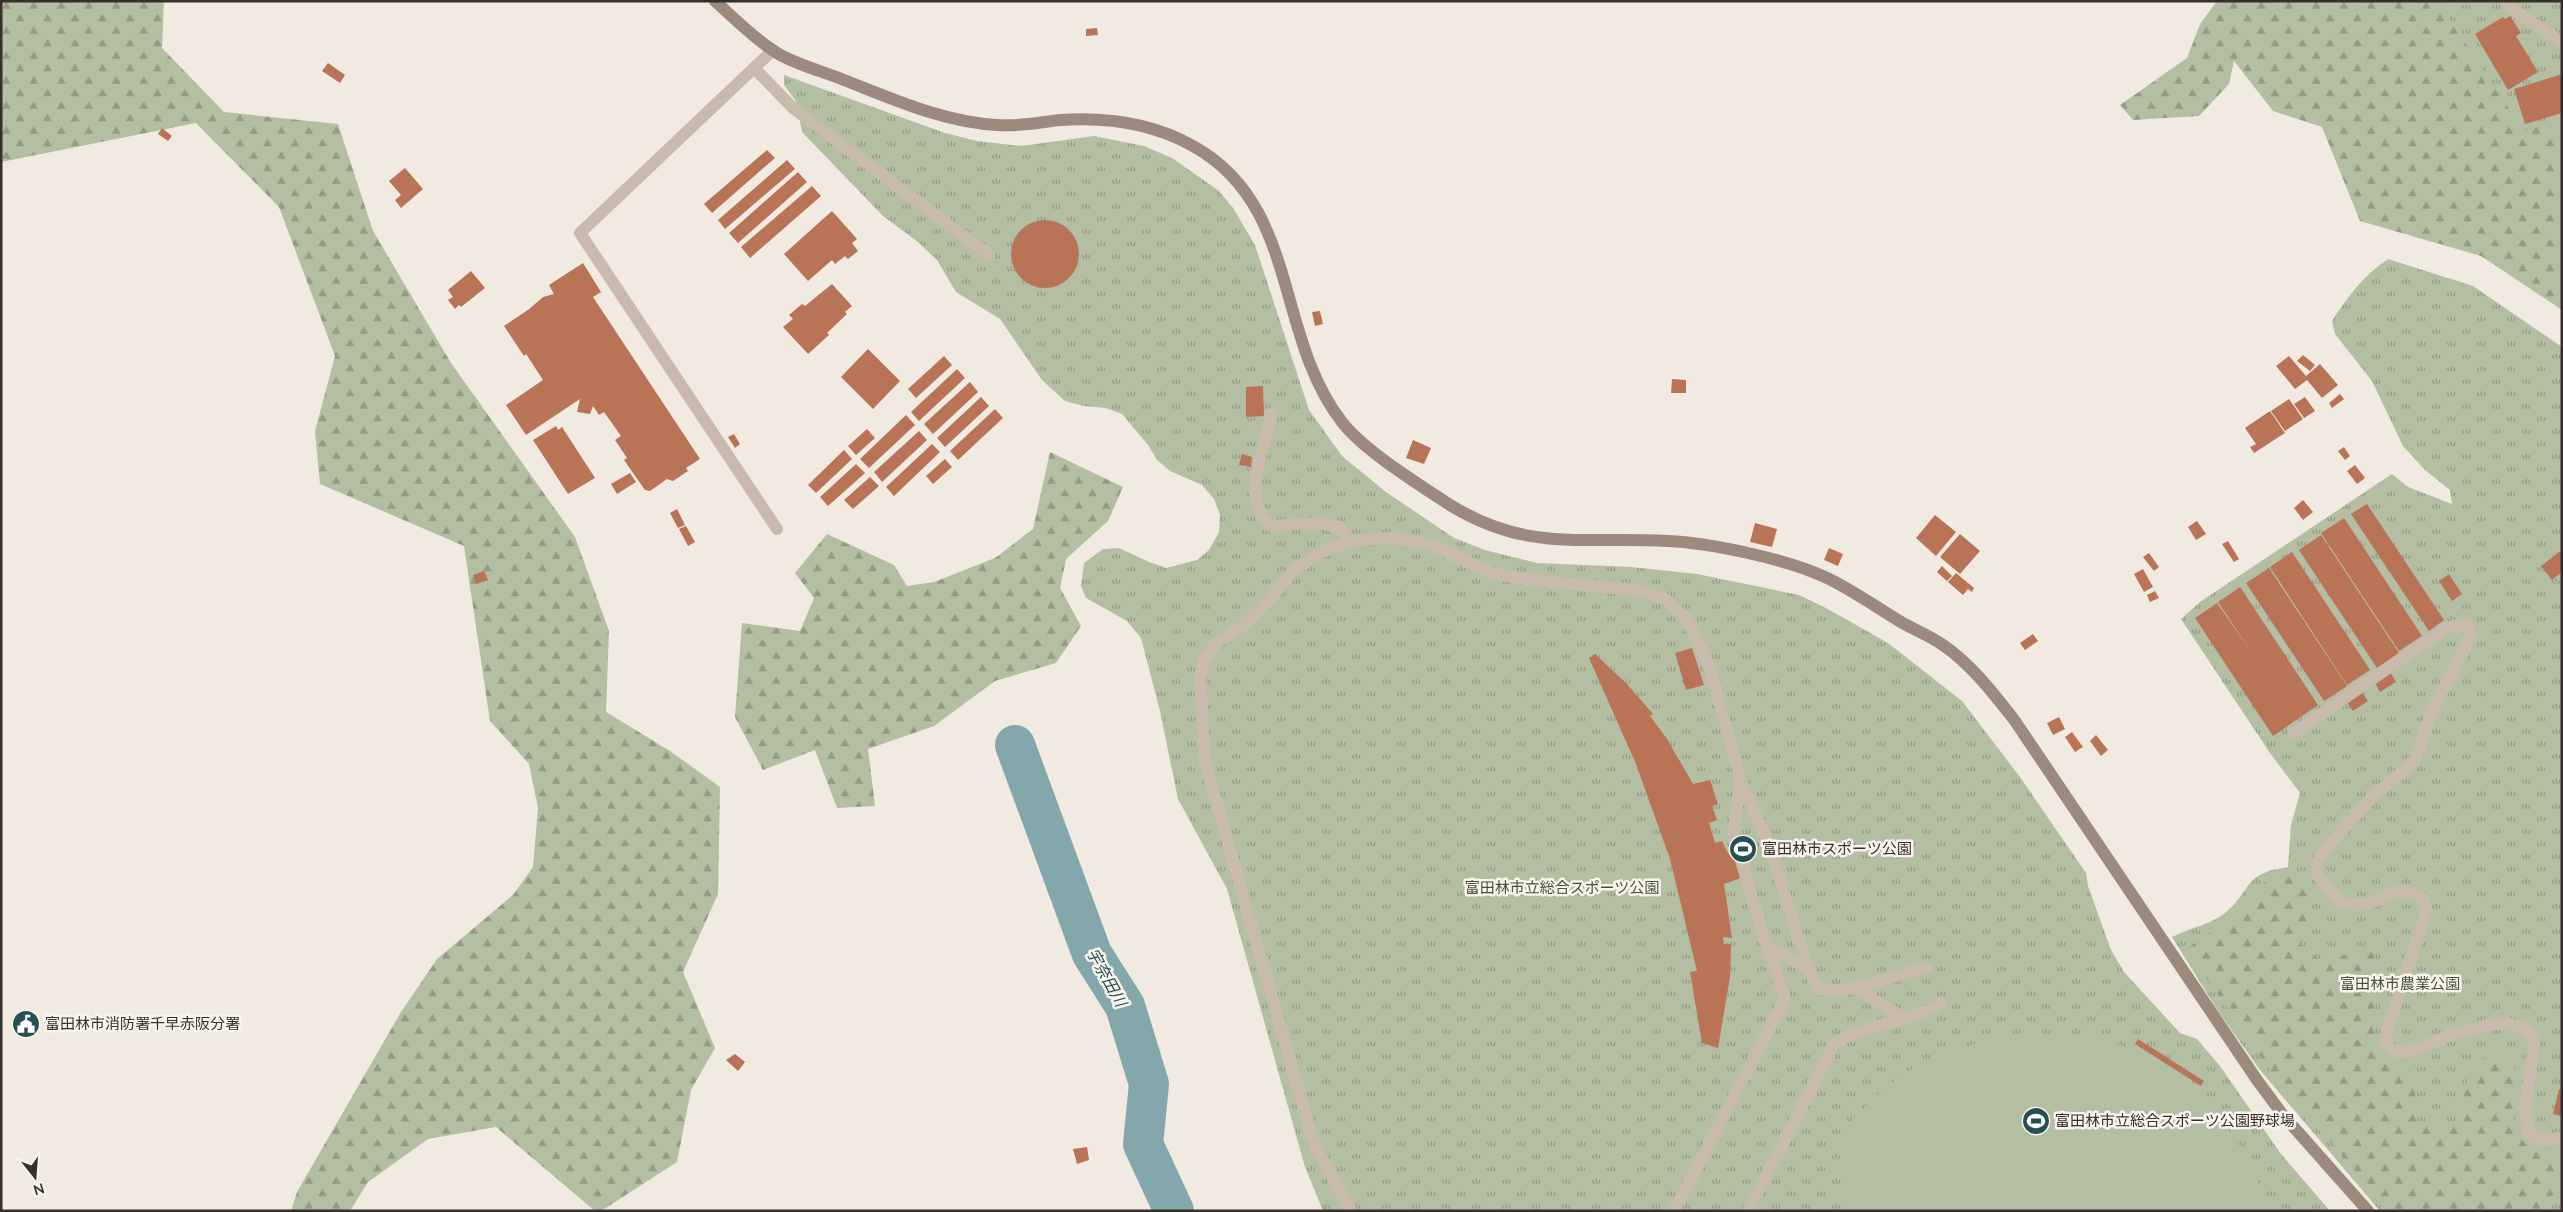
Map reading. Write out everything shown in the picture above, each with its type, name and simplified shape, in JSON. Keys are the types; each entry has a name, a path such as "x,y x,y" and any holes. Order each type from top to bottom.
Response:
{"street":[{"path":"714,1 773,50 796,62 932,114 998,126 1102,119 1133,123 1168,134 1195,147 1220,164 1241,184 1259,210 1273,240 1303,350 1340,420 1358,440 1451,505 1486,524 1516,534 1579,541 1673,541 1770,559 1804,568 1829,579 1942,644 1969,668 2015,721 2257,1080 2283,1114 2368,1211"},
{"path":"2507,1 2510,8 2562,42"},
{"path":"773,50 580,233 777,530"},
{"path":"754,68 793,108 989,255"},
{"path":"1271,414 1254,480 1254,499 1261,515 1270,526 1318,523 1339,527 1352,541"},
{"path":"1351,1211 1314,1144 1205,762 1200,678 1204,660 1217,642 1242,626 1269,600 1294,570 1324,551 1352,541 1392,538 1429,544 1494,574 1548,582 1637,590 1665,599 1687,619 1709,665 1741,782 1771,850 1808,968 1820,989 1833,991 1854,988 1926,968"},
{"path":"2294,733 2446,628 2466,624 2471,636 2434,707 2414,762 2373,796 2328,846 2316,863 2318,876 2340,902 2360,905 2399,889 2412,891 2424,900 2426,912 2386,1034 2386,1045 2394,1051 2407,1053 2448,1036 2487,1025 2506,1023 2527,1030 2534,1043 2525,1110 2528,1131 2536,1141 2562,1138"},
{"path":"1674,1211 1785,999 1767,947 1733,834 1741,782"},
{"path":"1767,947 1808,968"},
{"path":"1854,988 1905,1019"},
{"path":"1748,1211 1834,1045 1849,1034 1926,1013 1941,1003"}],"green space":[{"path":"1,1 164,1 162,48 224,112 338,124 373,231 451,363 575,537 609,631 606,712 670,751 720,787 718,894 683,972 715,1048 691,1090 677,1162 601,1211 595,1211 496,1127 428,1139 368,1182 350,1211 291,1211 297,1192 401,1012 437,959 513,895 533,867 538,808 529,764 490,721 464,546 320,484 315,431 335,356 279,207 196,123 1,162"},
{"path":"2217,1 2437,1 2524,131 2562,120 2562,310 2481,256 2360,221 2322,127 2273,111 2234,61 2229,84 2199,116 2133,120 2120,105 2187,58 2200,24"},
{"path":"2424,1 2562,1 2562,125 2516,134"},
{"name":"富田林市立総合スポーツ公園","path":"784,75 945,133 977,141 1021,146 1094,136 1144,146 1172,158 1219,191 1233,208 1255,245 1309,410 1342,456 1386,492 1454,538 1485,550 1537,563 1631,567 1697,574 1799,595 1888,643 1962,701 2020,777 2086,873 2088,886 2111,950 2124,972 2180,1033 2197,1039 2220,1066 2281,1154 2330,1211 1323,1211 1305,1167 1227,889 1178,799 1160,711 1141,638 1127,621 1086,598 1081,586 1084,563 1103,549 1119,548 1166,568 1197,560 1209,550 1219,532 1220,515 1214,499 1202,485 1170,471 1157,460 1148,445 1122,414 1106,408 1084,406 1065,401 1042,380 1000,319 956,292 937,260 918,242 883,216 802,132 796,101 784,85"},
{"name":"富田林市農業公園","path":"2388,259 2473,286 2562,347 2562,1211 2380,1211 2260,1070 2218,1011 2172,937 2213,921 2225,913 2255,878 2273,870 2288,867 2291,825 2300,793 2270,753 2181,619 2200,602 2392,474 2408,487 2452,504 2450,490 2425,470 2403,446 2372,381 2335,334 2332,321 2344,303 2364,279"},
{"path":"1050,452 1123,487 1108,521 1066,559 1060,588 1081,626 1056,663 995,681 934,726 868,749 875,806 837,808 815,750 763,770 735,717 742,623 800,631 814,598 795,573 827,534 894,565 907,586 934,582 995,558 1033,529"},
{"path":"2299,873 2313,911 2301,944 2324,964 2374,942 2373,1049 2413,1073 2418,1125 2455,1124 2470,1072 2495,1047 2518,1073 2513,1131 2533,1151 2562,1148 2562,1184 2540,1211 2389,1211 2267,1066 2186,949 2235,915 2267,879"},
{"name":"富田林市立総合スポーツ公園野球場","path":"2026,1034 2074,1035 2109,1041 2145,1056 2169,1071 2213,1111 2232,1135 2259,1185 2267,1211 1845,1211 1838,1139 1878,1094 1898,1078 1943,1054 1996,1039"}],"building":[{"path":"2510,16 2521,33 2516,36 2538,72 2508,90 2475,34 2503,17 2505,19"},
{"path":"1097,28 1098,35 1086,36 1086,29"},
{"path":"328,63 345,75 340,83 322,71"},
{"path":"2562,74 2562,113 2525,124 2514,89"},
{"path":"162,128 172,136 168,141 158,134"},
{"path":"767,150 775,158 712,213 704,204"},
{"path":"787,160 795,169 725,229 718,220"},
{"path":"405,168 423,189 401,208 395,200 401,195 389,181"},
{"path":"798,172 807,182 738,243 729,233"},
{"path":"812,186 821,196 750,258 741,247"},
{"path":"832,211 857,239 852,243 858,251 848,259 845,256 835,264 832,260 808,281 784,254"},
{"path":"1045,220 1058,223 1069,230 1076,241 1079,254 1076,267 1069,278 1058,285 1045,288 1032,285 1021,278 1014,267 1011,254 1014,241 1021,230 1032,223"},
{"path":"583,263 601,292 593,297 700,459 686,468 688,471 673,481 667,479 650,491 645,490 624,460 627,458 615,440 621,436 604,412 599,415 593,406 590,414 577,412 580,399 526,435 506,405 543,380 504,326 543,297 554,294 549,285"},
{"path":"471,271 485,288 461,307 459,305 455,309 448,300 453,297 448,290"},
{"path":"832,284 852,306 845,312 847,314 827,333 829,335 808,354 783,327 793,319 789,315 802,304 805,306"},
{"path":"1320,311 1323,324 1315,326 1312,312"},
{"path":"868,349 900,381 873,409 841,377"},
{"path":"2303,355 2315,365 2310,371 2297,361"},
{"path":"944,356 952,365 916,398 908,389"},
{"path":"2289,356 2306,376 2320,364 2338,385 2322,398 2307,380 2295,389 2276,366"},
{"path":"957,369 965,378 919,421 911,412"},
{"path":"1672,379 1686,380 1686,393 1671,393"},
{"path":"970,382 978,392 933,434 924,424"},
{"path":"1263,386 1264,416 1246,417 1246,387"},
{"path":"2340,394 2344,399 2332,408 2329,403"},
{"path":"981,397 989,406 945,447 937,438"},
{"path":"2305,397 2315,411 2304,418 2294,404"},
{"path":"2289,399 2303,419 2285,431 2271,411"},
{"path":"995,409 1003,418 958,460 950,451"},
{"path":"2270,411 2285,433 2254,453 2250,447 2256,444 2245,428"},
{"path":"906,415 915,425 869,468 860,459"},
{"path":"556,426 558,430 562,427 595,478 568,494 533,440"},
{"path":"867,429 875,438 856,455 848,446"},
{"path":"919,431 927,440 882,482 874,472"},
{"path":"734,434 740,444 735,448 728,437"},
{"path":"1413,440 1431,448 1424,464 1406,458"},
{"path":"932,444 940,452 894,496 886,487"},
{"path":"2344,447 2350,456 2345,460 2338,451"},
{"path":"844,450 852,459 816,493 808,485"},
{"path":"1242,454 1252,457 1251,467 1239,465"},
{"path":"945,459 952,467 933,484 926,476"},
{"path":"856,464 865,473 828,506 820,497"},
{"path":"2355,465 2365,478 2357,484 2347,471"},
{"path":"630,473 636,482 617,494 611,484"},
{"path":"870,477 879,486 853,509 844,500"},
{"path":"2303,500 2313,512 2303,520 2294,508"},
{"path":"2367,504 2444,620 2429,631 2351,514"},
{"path":"677,509 685,525 678,528 670,513"},
{"path":"1935,515 1956,532 1936,556 1916,538"},
{"path":"2344,518 2422,636 2399,651 2321,533"},
{"path":"2197,521 2206,534 2196,540 2188,527"},
{"path":"1755,523 1777,529 1772,547 1750,542"},
{"path":"686,526 695,542 688,546 679,529"},
{"path":"1960,534 1980,551 1960,574 1940,557"},
{"path":"2321,535 2399,653 2377,668 2299,550"},
{"path":"2228,541 2239,559 2234,562 2222,544"},
{"path":"1829,548 1843,554 1838,566 1824,560"},
{"path":"2562,550 2562,572 2552,580 2541,566"},
{"path":"2292,552 2370,670 2347,685 2270,567"},
{"path":"2149,553 2159,567 2154,571 2143,557"},
{"path":"1942,566 1952,576 1947,581 1937,572"},
{"path":"2269,568 2347,686 2324,701 2246,583"},
{"path":"2143,569 2153,587 2144,592 2134,574"},
{"path":"484,571 488,580 476,584 473,575"},
{"path":"1956,573 1974,588 1972,592 1968,589 1963,595 1948,582"},
{"path":"2449,574 2462,594 2452,601 2439,581"},
{"path":"2240,587 2318,705 2273,736 2195,618 2217,603 2252,653 2218,602"},
{"path":"2155,591 2159,598 2150,602 2147,595"},
{"path":"2033,634 2038,641 2025,650 2020,643"},
{"path":"1692,648 1704,685 1686,690 1675,653"},
{"path":"1595,654 1627,684 1653,714 1650,716 1667,739 1693,784 1710,780 1718,804 1712,806 1717,820 1709,823 1715,843 1722,841 1729,855 1733,854 1741,878 1724,884 1732,938 1723,937 1724,944 1731,944 1730,977 1718,1048 1702,1043 1690,972 1697,971 1670,859 1636,764 1589,658"},
{"path":"2390,672 2396,682 2380,692 2374,681"},
{"path":"2361,691 2368,701 2353,711 2346,701"},
{"path":"2059,717 2065,729 2053,735 2047,723"},
{"path":"2072,732 2083,747 2075,752 2065,737"},
{"path":"2096,735 2108,750 2101,756 2090,741"},
{"path":"2138,1039 2204,1081 2201,1086 2135,1044"},
{"path":"735,1054 745,1062 738,1071 726,1060"},
{"path":"2559,1089 2562,1090 2562,1116 2553,1114"},
{"path":"1087,1147 1089,1160 1077,1164 1073,1149"}],"waterway":[{"name":"宇奈田川","path":"1015,745 1092,954 1125,1006 1149,1084 1143,1144 1174,1211"}],"place":[{"name":"富田林市スポーツ公園","path":"1743,849"},
{"name":"富田林市消防署千早赤阪分署","path":"26,1024"},
{"name":"富田林市立総合スポーツ公園野球場","path":"2036,1121"}]}
